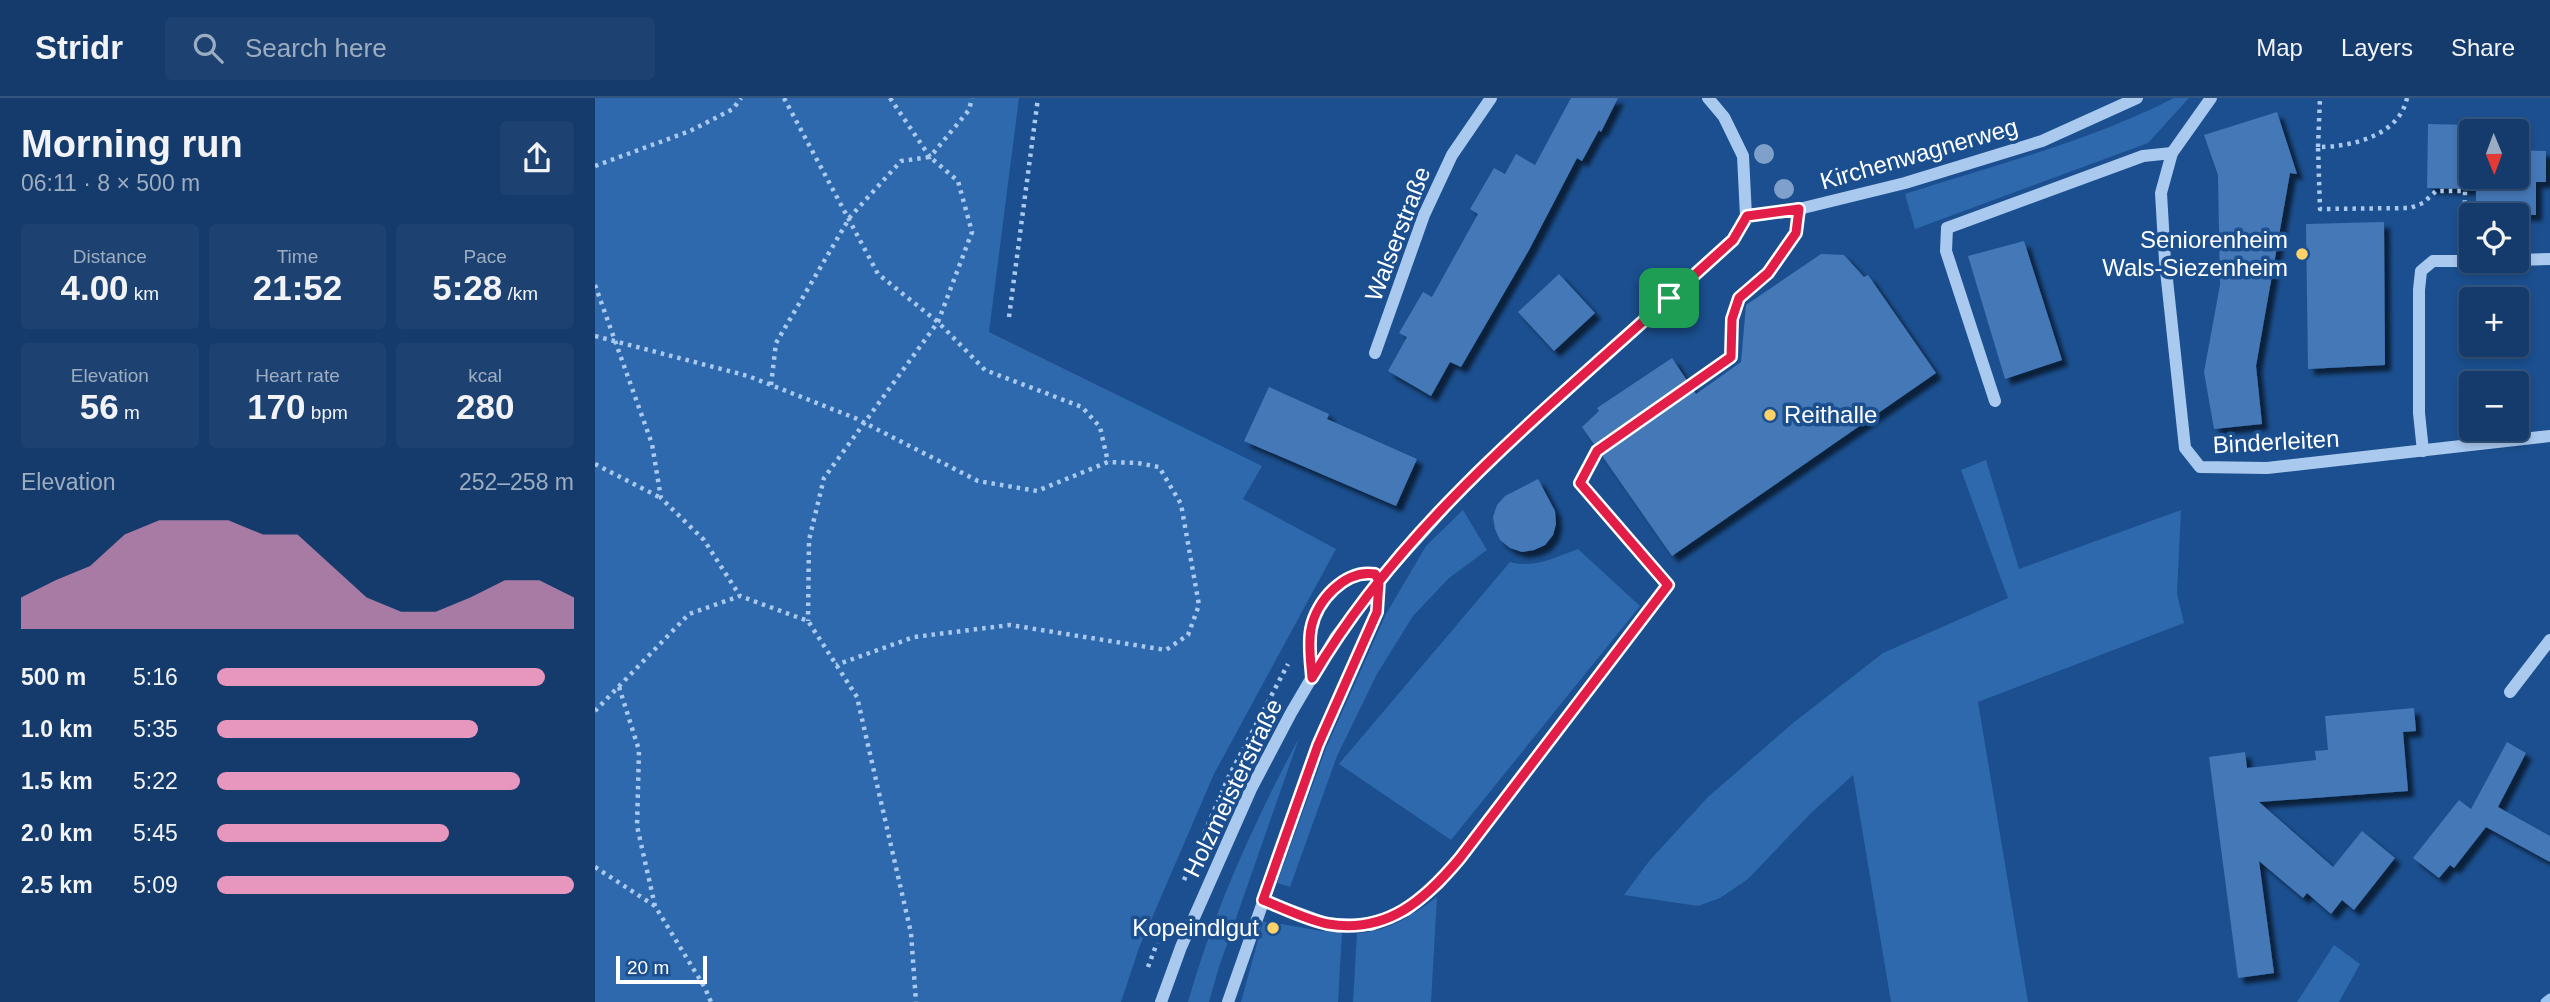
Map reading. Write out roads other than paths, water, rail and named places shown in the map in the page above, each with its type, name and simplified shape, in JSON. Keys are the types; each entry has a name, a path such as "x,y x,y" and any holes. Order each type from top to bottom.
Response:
{"street":[{"name":"Walserstraße","path":"1375,353 1428,206 1453,155 1491,98"},
{"path":"1708,98 1724,117 1743,156 1747,216"},
{"name":"Kirchenwagnerweg","path":"1747,216 1799,209 1905,183 2042,141 2137,98"},
{"name":"Binderleiten","path":"2211,98 2172,153 2161,193 2165,261 2185,448 2200,467 2267,468 2550,436"},
{"path":"1995,401 1946,251 1947,228 2143,156 2172,153"},
{"name":"Holzmeisterstraße","path":"1161,1002 1181,947 1251,789 1335,638 1379,581 1475,474 1733,240 1747,216"},
{"path":"2529,260 2550,259"},
{"path":"2423,451 2419,406 2421,271 2433,261 2459,261"},
{"path":"1263,900 1328,924 1371,925 1407,910 1438,884 1508,797 1668,585 1580,483"},
{"path":"1228,1002 1318,745 1377,612 1379,581 1375,574 1363,572 1342,581 1332,591 1311,628 1312,678"},
{"path":"2510,692 2550,640"}],"waterway":[{"path":"2545,1002 2550,998"}],"place":[{"name":"Seniorenheim Wals-Siezenheim","path":"2302,254"},
{"name":"Reithalle","path":"1770,415"},
{"name":"Kopeindlgut","path":"1273,928"}]}
